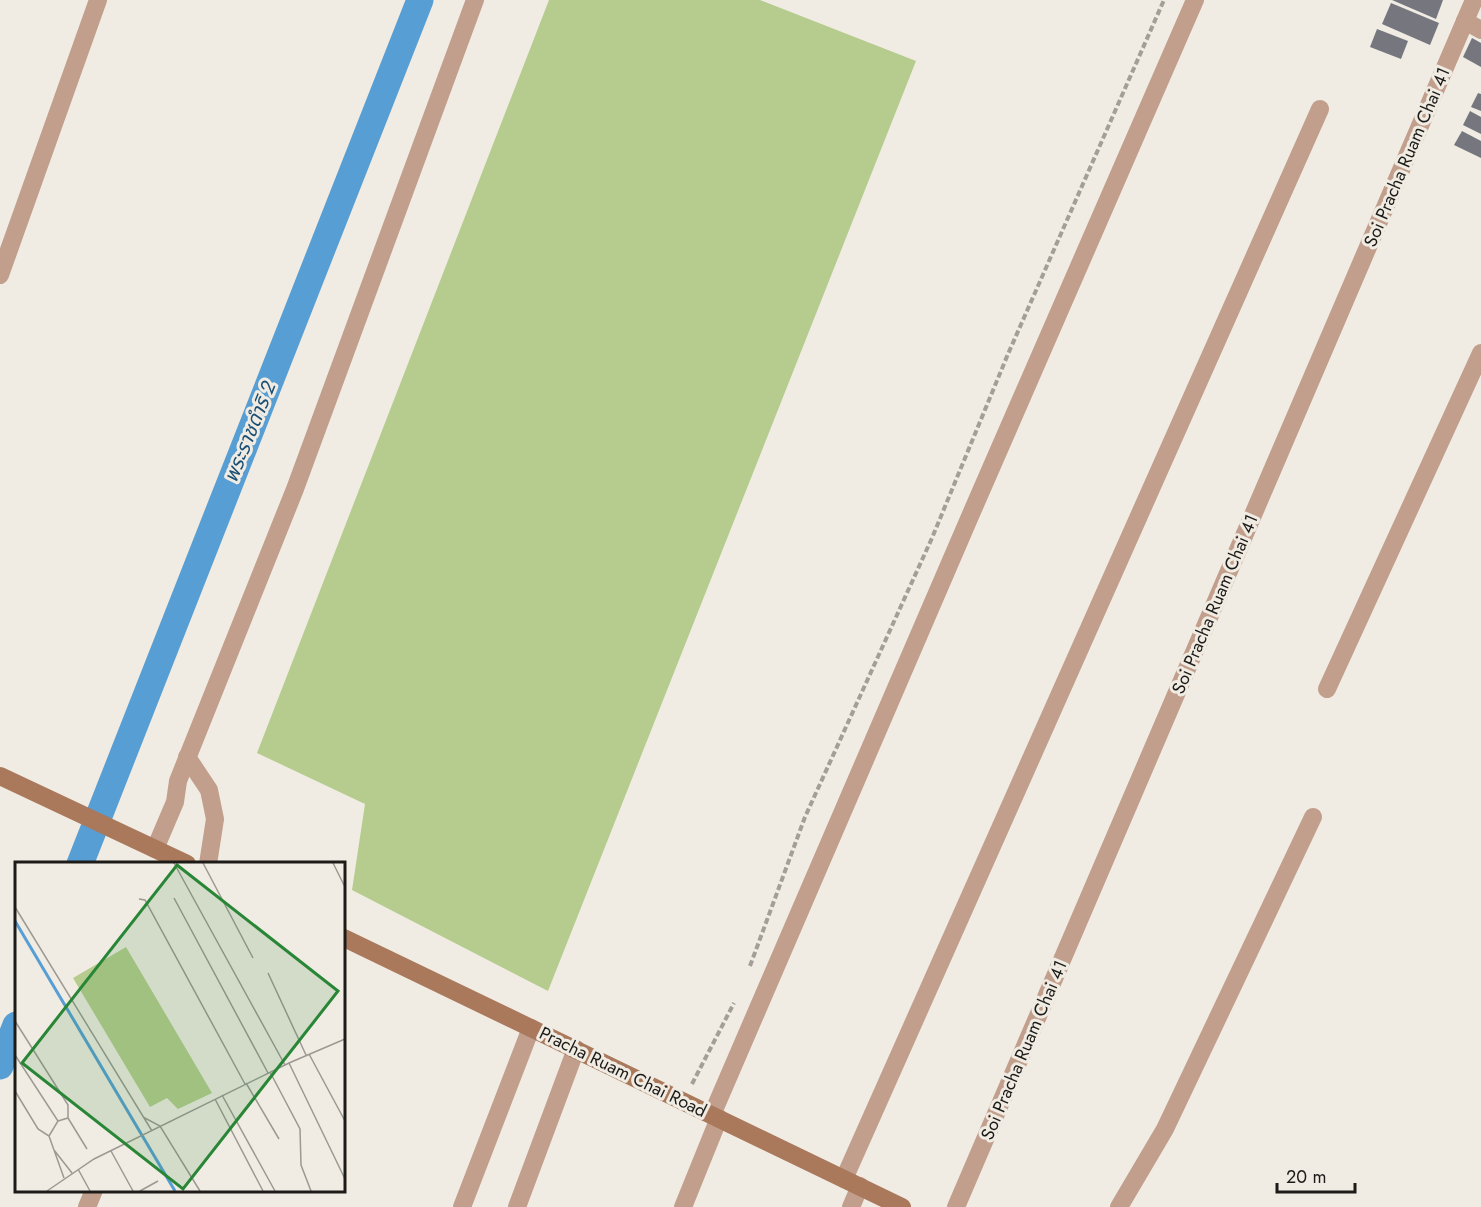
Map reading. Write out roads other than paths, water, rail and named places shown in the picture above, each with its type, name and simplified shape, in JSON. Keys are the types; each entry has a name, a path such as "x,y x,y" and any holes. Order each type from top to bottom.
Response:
{"main road":[{"path":"0,776 183,862"},
{"name":"Pracha Ruam Chai Road","path":"345,938 902,1207"}],"street":[{"path":"0,275 98,0"},
{"path":"155,849 175,802 178,781 187,757 295,489 475,0"},
{"path":"683,1207 716,1116 966,525 1196,0"},
{"name":"Soi Pracha Ruam Chai 41","path":"957,1207 1473,26 1474,0"},
{"path":"851,1207 852,1183 1320,109"},
{"path":"1327,689 1481,353"},
{"path":"187,757 209,790 215,819 208,862"},
{"path":"1119,1207 1165,1129 1313,817"},
{"path":"462,1207 531,1028"},
{"path":"517,1207 576,1049"},
{"path":"87,1207 94,1192"}],"waterway":[{"name":"พระราชดำริ 2","path":"81,862 420,0"},
{"name":"พระราชดำริ 2","path":"0,1066 15,1028"}]}
